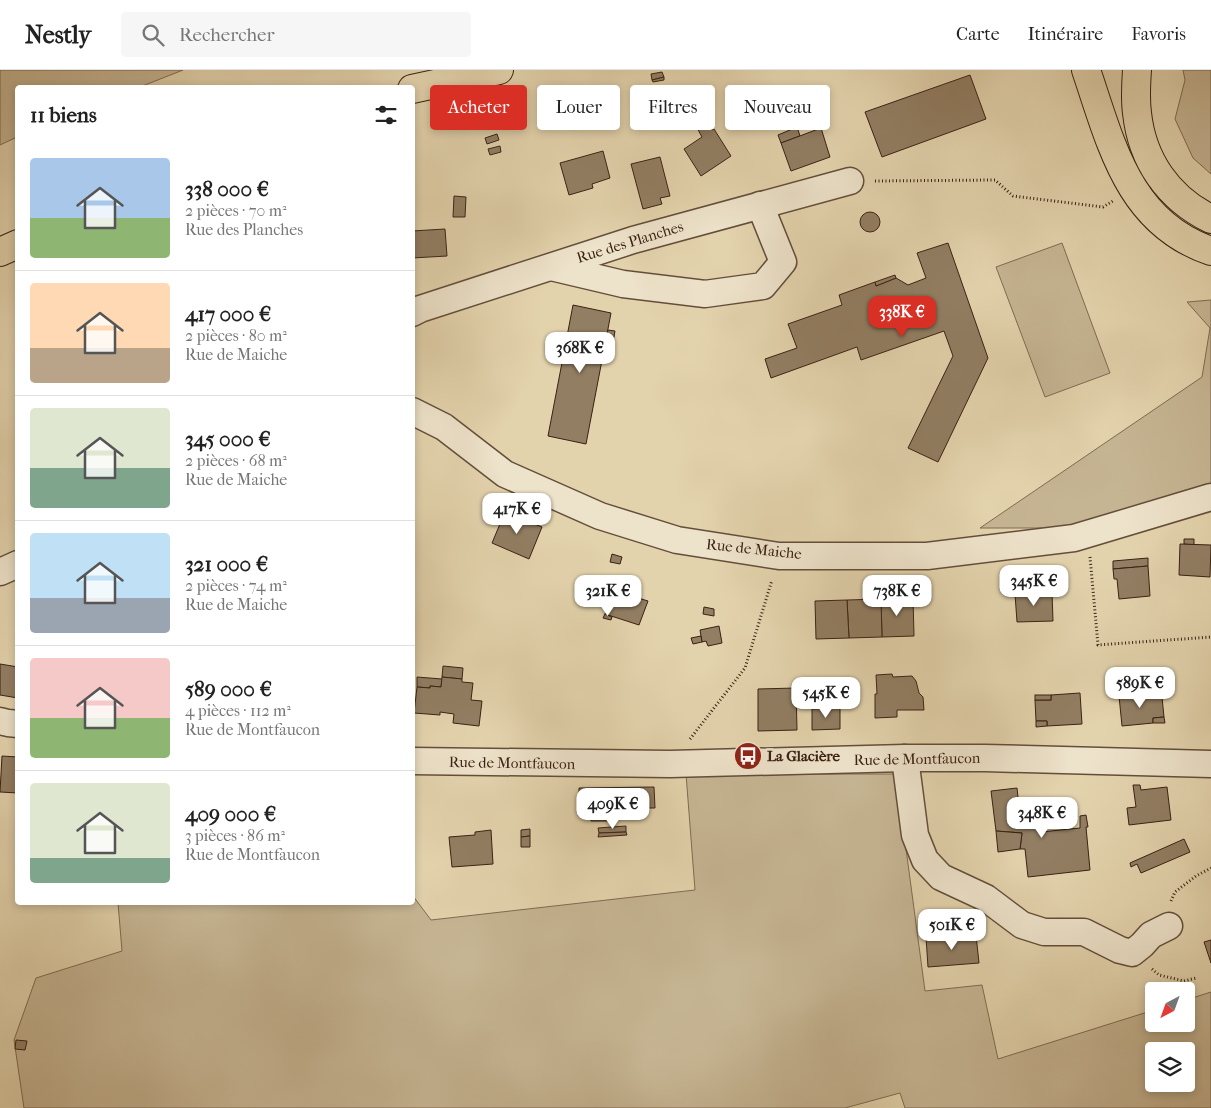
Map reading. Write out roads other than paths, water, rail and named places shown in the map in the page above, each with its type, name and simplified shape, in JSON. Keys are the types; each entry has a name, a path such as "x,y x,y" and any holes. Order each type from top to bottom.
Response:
{"main road":[{"path":"415,88 499,70"},
{"path":"1086,70 1119,165 1134,191 1153,215 1176,234 1211,251"},
{"path":"1137,70 1136,113 1141,137 1149,159 1161,179 1179,198 1198,212 1211,218"},
{"path":"0,254 15,246"}],"street":[{"name":"Rue des Planches","path":"415,312 633,240 850,181"},
{"path":"550,267 623,284 705,294 763,286 782,262 760,205"},
{"path":"0,254 15,252"},
{"name":"Rue de Maiche","path":"415,412 444,427 505,474 600,516 677,540 779,556 927,556 1074,538 1211,497"},
{"path":"0,572 15,565"},
{"path":"0,720 15,724"},
{"path":"905,758 915,835 924,860 941,876 986,898 1022,925 1044,932 1084,932 1120,950 1132,952 1151,935 1169,926"},
{"name":"Rue de Montfaucon","path":"415,762 670,764 905,758 985,758 1211,764"}],"place":[{"name":"La Glacière","path":"748,756"}]}
